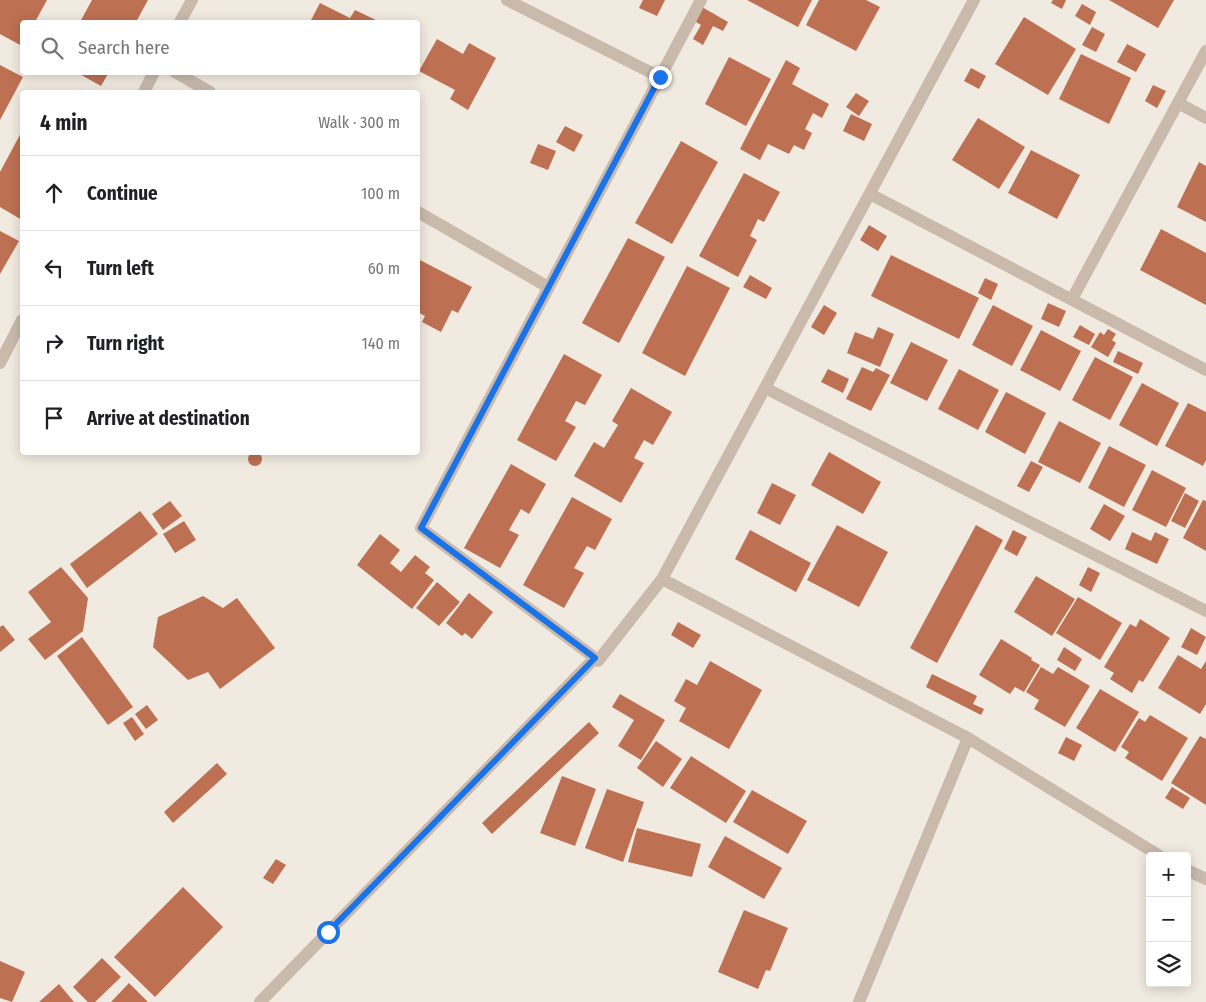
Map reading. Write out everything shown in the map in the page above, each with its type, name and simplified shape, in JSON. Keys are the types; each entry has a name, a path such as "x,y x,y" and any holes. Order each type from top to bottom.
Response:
{"street":[{"path":"181,20 192,0"},
{"path":"507,0 660,77"},
{"path":"701,0 421,528 598,660 662,579 974,0"},
{"path":"1072,299 1206,51"},
{"path":"145,90 152,75"},
{"path":"180,75 206,90"},
{"path":"1178,103 1206,118"},
{"path":"870,194 1206,370"},
{"path":"420,213 548,287"},
{"path":"0,363 20,324"},
{"path":"765,388 1206,611"},
{"path":"662,579 968,738 1153,852"},
{"path":"260,1002 595,658"},
{"path":"859,1002 968,738"},
{"path":"1191,872 1206,879"}],"building":[{"path":"0,0 47,0 36,20 20,20 20,45 0,34"},
{"path":"92,0 148,0 137,20 81,20"},
{"path":"643,0 665,0 657,16 639,8"},
{"path":"747,0 812,0 798,27"},
{"path":"819,0 866,0 880,7 856,51 806,25"},
{"path":"1053,0 1066,0 1062,9 1051,3"},
{"path":"1109,0 1174,0 1158,28"},
{"path":"320,3 350,18 355,10 376,20 311,20"},
{"path":"1082,4 1096,12 1090,25 1075,16"},
{"path":"702,7 728,22 723,31 713,26 703,45 693,39 701,25 694,21"},
{"path":"1024,17 1076,49 1048,95 995,64"},
{"path":"1092,27 1105,34 1096,52 1082,45"},
{"path":"437,39 463,54 469,43 496,58 468,110 450,99 455,90 420,72"},
{"path":"1127,44 1146,54 1136,72 1117,62"},
{"path":"1081,54 1131,78 1109,124 1059,99"},
{"path":"729,57 771,79 746,126 705,104"},
{"path":"786,60 800,68 792,84 829,104 822,118 813,113 805,129 812,133 804,150 794,145 789,154 768,144 760,160 740,149"},
{"path":"0,65 23,77 0,120"},
{"path":"971,68 986,76 979,89 964,81"},
{"path":"81,75 107,75 101,86"},
{"path":"1153,85 1166,91 1157,108 1145,101"},
{"path":"856,93 869,101 859,116 846,107"},
{"path":"851,114 872,124 864,141 843,131"},
{"path":"978,118 1025,147 999,189 952,160"},
{"path":"565,126 583,135 574,152 556,142"},
{"path":"20,135 20,219 0,207 0,172"},
{"path":"681,141 718,162 672,244 635,223"},
{"path":"538,144 556,151 548,170 530,163"},
{"path":"1031,150 1080,175 1057,219 1008,193"},
{"path":"1199,162 1206,166 1206,222 1177,207"},
{"path":"744,173 780,192 764,222 758,219 750,236 757,240 738,277 699,256"},
{"path":"869,225 887,236 878,251 860,240"},
{"path":"1161,229 1206,253 1206,305 1140,270"},
{"path":"0,231 19,241 0,274"},
{"path":"628,238 665,257 619,343 582,323"},
{"path":"891,255 979,298 959,339 871,296"},
{"path":"420,260 472,287 458,313 452,310 441,332 422,322 425,316 420,313"},
{"path":"687,266 730,288 685,376 642,353"},
{"path":"750,275 772,288 766,299 743,287"},
{"path":"985,278 998,284 991,300 978,293"},
{"path":"1048,303 1066,311 1059,327 1041,319"},
{"path":"824,305 837,313 824,335 811,327"},
{"path":"993,305 1033,326 1012,366 972,345"},
{"path":"1080,325 1095,334 1089,345 1073,337"},
{"path":"878,327 894,334 880,367 847,353 855,332 873,339"},
{"path":"1108,329 1116,334 1112,340 1116,343 1108,357 1091,347 1100,332 1104,335"},
{"path":"1041,330 1081,351 1060,391 1020,370"},
{"path":"911,342 948,360 927,401 890,383"},
{"path":"1118,351 1143,363 1138,374 1113,362"},
{"path":"564,354 602,375 585,405 576,401 565,421 576,427 556,461 517,440"},
{"path":"1095,357 1133,377 1110,420 1072,400"},
{"path":"862,367 873,372 876,368 890,375 871,411 846,399"},
{"path":"828,369 849,379 843,393 821,382"},
{"path":"959,369 999,390 978,430 938,409"},
{"path":"1142,383 1179,403 1157,446 1119,425"},
{"path":"631,388 672,412 653,445 644,440 634,458 644,463 621,503 574,476 594,442 604,448 618,425 612,421"},
{"path":"1006,392 1046,413 1025,454 985,432"},
{"path":"1188,403 1206,412 1206,460 1203,466 1165,446"},
{"path":"1059,421 1101,443 1080,483 1038,462"},
{"path":"1109,446 1146,465 1124,507 1088,488"},
{"path":"829,452 881,482 863,514 811,485"},
{"path":"250,455 261,456 260,464 255,466 250,464 248,459"},
{"path":"1031,461 1043,467 1029,492 1017,486"},
{"path":"511,464 546,484 529,514 521,509 509,530 519,535 500,568 464,548"},
{"path":"1152,470 1186,488 1166,527 1132,510"},
{"path":"772,483 796,495 780,525 757,513"},
{"path":"1185,493 1199,501 1185,528 1171,521"},
{"path":"572,497 612,519 595,550 587,546 574,568 584,573 564,608 523,585"},
{"path":"1203,500 1206,501 1206,551 1183,538"},
{"path":"170,501 182,516 163,530 152,514"},
{"path":"1104,504 1125,516 1110,541 1090,529"},
{"path":"140,511 158,534 87,588 70,564"},
{"path":"184,521 196,540 175,553 163,534"},
{"path":"837,525 888,552 859,607 807,580"},
{"path":"976,525 1003,540 937,663 910,648"},
{"path":"750,530 811,563 796,592 735,559"},
{"path":"1013,530 1027,537 1017,556 1004,549"},
{"path":"1132,532 1151,541 1155,532 1169,539 1157,564 1125,549"},
{"path":"380,534 400,550 390,563 401,572 415,555 430,567 425,573 434,580 412,609 357,565"},
{"path":"61,567 88,598 83,631 45,660 28,639 51,622 28,592"},
{"path":"1088,567 1100,573 1091,592 1079,585"},
{"path":"1036,576 1075,599 1052,636 1014,612"},
{"path":"437,582 460,602 439,626 416,608"},
{"path":"469,593 493,612 472,639 465,633 462,636 446,623"},
{"path":"203,596 223,608 237,598 275,648 220,689 208,672 188,680 153,647 158,617"},
{"path":"1078,597 1122,623 1100,660 1056,633"},
{"path":"1140,619 1170,638 1143,682 1139,680 1132,693 1110,679 1114,673 1104,667 1130,624 1136,627"},
{"path":"678,622 701,635 693,648 671,635"},
{"path":"3,625 15,640 0,652 0,627"},
{"path":"1191,628 1206,637 1197,655 1181,647"},
{"path":"82,637 133,707 108,725 57,656"},
{"path":"1001,639 1040,665 1024,692 1015,687 1010,694 979,675"},
{"path":"1064,647 1082,659 1075,671 1057,660"},
{"path":"1178,655 1201,669 1206,661 1206,704 1200,714 1158,688"},
{"path":"710,661 762,690 729,749 679,721 686,708 674,701 686,679 697,685"},
{"path":"1041,667 1053,674 1058,667 1090,686 1065,727 1034,709 1039,700 1026,692"},
{"path":"932,674 977,696 973,704 984,709 981,715 926,687"},
{"path":"1100,689 1139,712 1115,752 1076,728"},
{"path":"620,694 665,720 641,760 618,746 634,720 612,707"},
{"path":"147,705 158,720 146,729 135,714"},
{"path":"1150,715 1188,738 1162,781 1125,758 1129,752 1121,747 1139,718 1145,722"},
{"path":"132,717 144,734 135,741 123,723"},
{"path":"589,722 599,733 492,834 482,823"},
{"path":"1200,736 1206,739 1206,805 1171,783"},
{"path":"1066,737 1082,745 1074,761 1058,753"},
{"path":"656,741 682,759 663,787 637,768"},
{"path":"691,756 746,791 726,823 670,788"},
{"path":"217,763 227,774 173,823 164,812"},
{"path":"562,776 596,789 575,846 540,833"},
{"path":"1172,787 1190,798 1183,809 1165,798"},
{"path":"607,789 644,802 623,862 585,848"},
{"path":"752,790 807,821 788,854 733,822"},
{"path":"637,828 701,844 692,877 628,862"},
{"path":"725,836 782,868 764,899 708,867"},
{"path":"276,859 286,865 273,884 263,878"},
{"path":"183,887 223,927 155,997 114,957"},
{"path":"744,910 788,928 770,971 766,970 758,989 718,972"},
{"path":"102,958 121,977 95,1002 88,1002 73,987"},
{"path":"0,961 25,972 12,1002 0,998"},
{"path":"129,983 148,1002 111,1002"},
{"path":"59,984 74,1002 39,1002"}],"route":[{"path":"328,932 595,658 421,528 660,77"}]}
